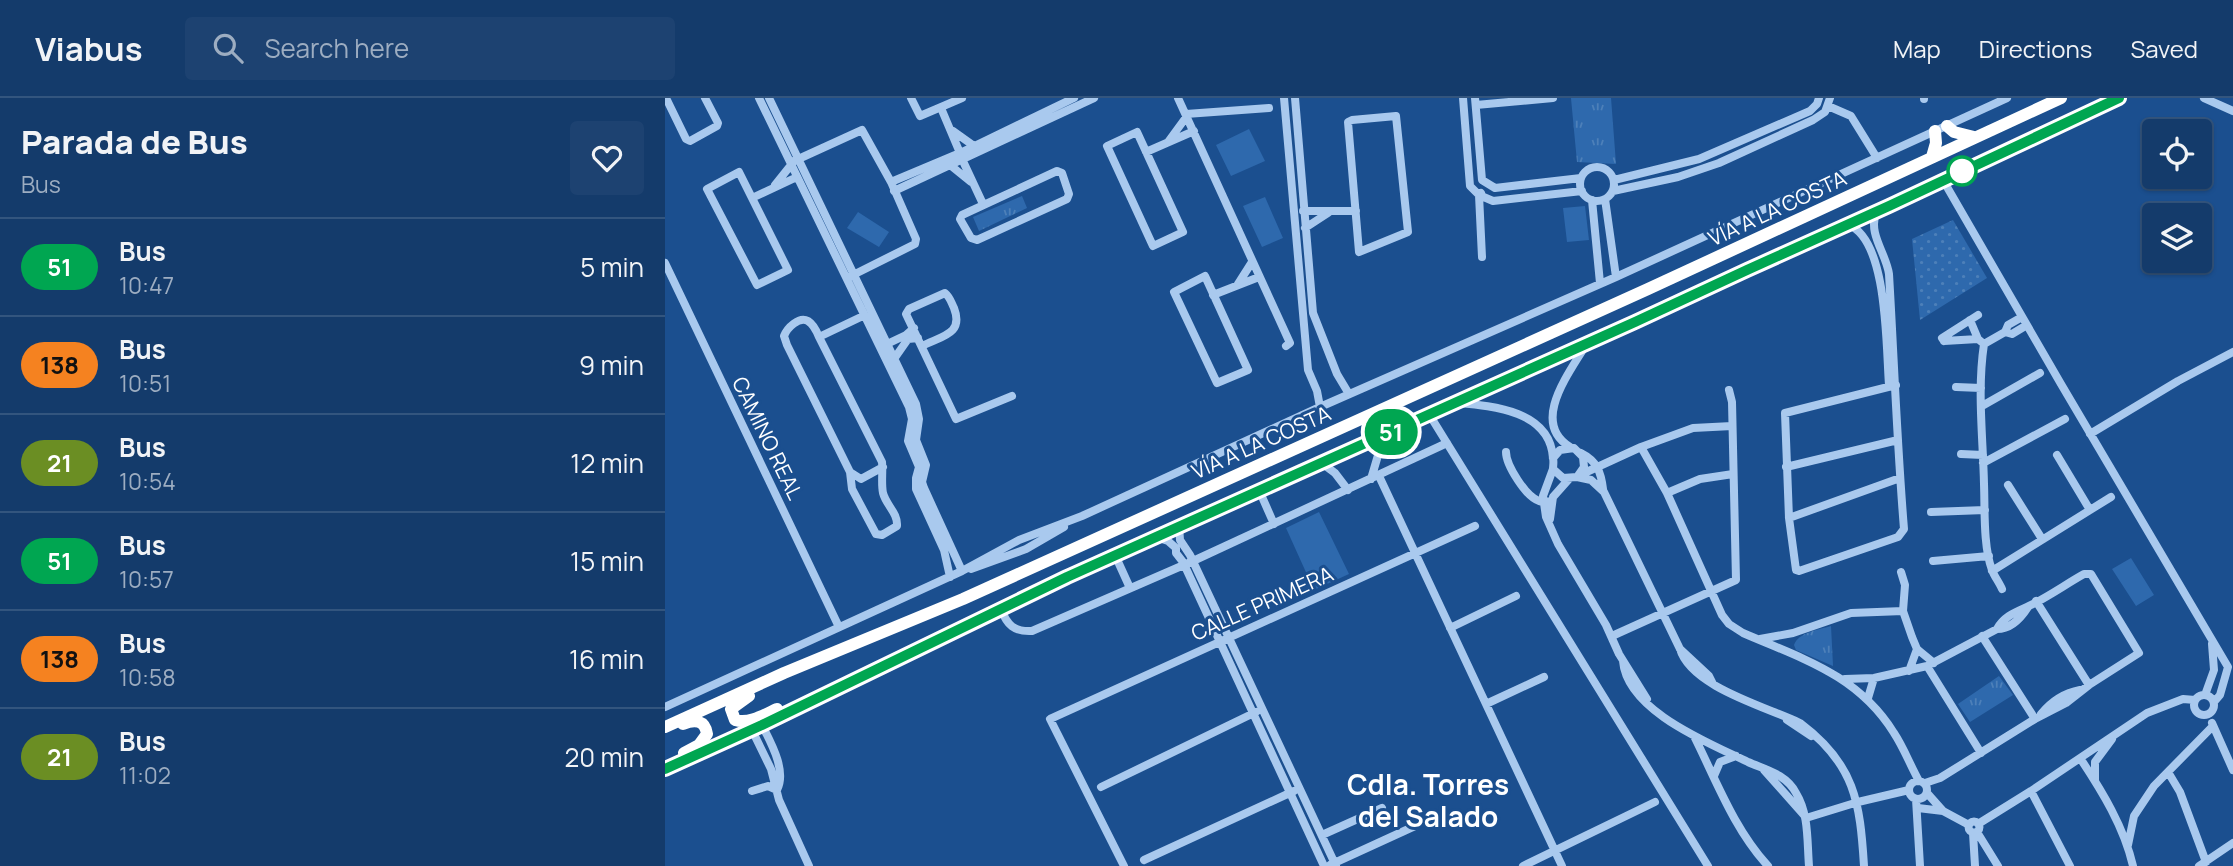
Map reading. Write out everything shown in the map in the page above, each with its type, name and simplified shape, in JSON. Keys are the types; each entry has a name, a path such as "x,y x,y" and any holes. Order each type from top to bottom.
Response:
{"highway":[{"name":"VÍA A LA COSTA","path":"665,729 785,673 963,599 1648,289 2061,98"},
{"name":"VÍA A LA COSTA","path":"665,769 1115,555 1323,464 1454,402 1876,213 2119,98"},
{"path":"1932,157 1941,129 1975,137"},
{"path":"785,673 736,704 731,709 732,717 739,722 753,720 884,660 918,648"},
{"path":"665,729 697,721 705,727 707,734 699,745 665,762"}],"street":[{"path":"666,98 686,139 690,141 717,126 718,123 705,98"},
{"path":"759,98 861,311 918,412 916,434 926,465 922,482 961,571"},
{"path":"769,98 894,359 911,414 908,441 918,462 916,489 944,550 950,577"},
{"path":"911,98 920,116 962,98"},
{"path":"927,171 950,165 974,146 1094,98"},
{"path":"1178,98 1290,343 1286,346"},
{"path":"1284,98 1297,199 1303,211 1313,313 1337,374 1349,394"},
{"path":"1295,98 1297,199 1308,370 1317,391 1319,407"},
{"path":"1463,98 1470,186 1479,195 1493,201 1582,191"},
{"path":"1614,180 1699,159 1810,111 1819,98"},
{"name":"VÍA A LA COSTA","path":"665,707 961,571 990,564 1026,549 1082,516 1319,407 1616,277 2007,98"},
{"path":"2204,98 2233,111"},
{"path":"893,186 1043,117 1071,99"},
{"path":"1553,99 1476,101 1482,180 1495,188 1581,178 1588,170 1598,167 1608,171 1614,180 1613,191"},
{"path":"1592,200 1605,199 1613,191 1678,177 1746,150 1813,120 1825,112 1829,102 1851,116 1877,158"},
{"path":"941,108 983,204"},
{"path":"1167,143 1187,115 1269,108"},
{"path":"1397,117 1408,232 1359,253 1356,211 1348,122 1397,117"},
{"path":"951,129 974,146"},
{"path":"773,188 791,164 862,130 893,186 916,239 915,244 845,278"},
{"path":"1146,152 1193,131"},
{"path":"1137,132 1146,152 1183,232 1153,246 1107,146 1137,132"},
{"path":"1742,140 1746,150"},
{"path":"950,165 974,184"},
{"path":"1057,171 1062,173 1069,194 1067,199 977,240 971,238 961,217 983,204 1057,171"},
{"path":"739,172 752,198 788,270 755,285 707,189 739,172"},
{"path":"752,198 797,177"},
{"path":"1581,178 1582,191 1592,200 1600,283"},
{"path":"1943,180 2228,667 2220,695 2214,702 2213,710 2207,715"},
{"path":"1482,257 1479,195 1488,186"},
{"path":"1605,199 1616,277"},
{"path":"1303,211 1356,211"},
{"path":"1305,228 1330,211"},
{"path":"1876,213 1874,231 1889,274 1893,385"},
{"path":"1849,225 1861,232 1881,278 1893,385 1904,529 1898,537 1798,571 1795,568 1789,518 1785,413 1893,385"},
{"path":"1595,229 1608,227"},
{"path":"1598,255 1612,253"},
{"path":"1875,264 1886,260"},
{"path":"1236,286 1252,262"},
{"name":"CAMINO REAL","path":"665,263 839,627"},
{"path":"1205,276 1213,295 1248,370 1217,383 1174,292 1205,276"},
{"path":"1213,295 1259,277"},
{"path":"894,359 908,339 920,342 953,330 957,325 958,318 948,295 942,293 909,309 907,314 914,328 920,342 956,419 1012,396"},
{"path":"819,337 845,324 861,311"},
{"path":"2005,332 2008,325 2022,317"},
{"path":"2002,589 1992,570 1989,556 1983,459 1981,342 1974,318 1942,339 1981,342 2005,332 2012,334 2027,325"},
{"path":"807,320 819,337 883,467 883,492 898,520 897,526 883,535 877,534 852,489 850,472 784,335 794,324 807,320"},
{"path":"887,344 914,328"},
{"path":"1587,344 1561,389 1552,416 1557,435 1570,447 1590,458 1598,467 1604,492 1680,649 1709,676 1713,684 1800,723 1834,755 1847,774 1858,802 1864,866"},
{"path":"2091,434 2178,381 2233,352"},
{"path":"1982,406 2040,373"},
{"path":"1956,387 1981,388"},
{"path":"1612,636 1733,582 1737,576 1732,402 1728,390"},
{"path":"1454,402 1506,409 1537,425 1545,436 1553,458 1553,469 1546,485 1550,525 1558,544 1584,584 1612,636 1623,661 1626,677 1644,700 1694,736 1762,767 1806,818 1809,866"},
{"path":"1429,414 1708,866"},
{"path":"1537,425 1552,416"},
{"path":"1961,454 1983,459 2065,419"},
{"path":"1575,477 1641,447 1693,428 1732,426"},
{"path":"1384,435 1375,477 1451,628 1562,866"},
{"path":"1786,467 1898,440"},
{"path":"1000,609 1014,629 1032,631 1193,561 1447,443"},
{"path":"1553,458 1560,450 1570,447"},
{"path":"1641,447 1667,493 1722,615 1729,624 1845,679 1868,698 1894,733 1920,787 1943,811"},
{"path":"1506,453 1506,462 1525,488 1535,499 1547,502"},
{"path":"1547,502 1584,467 1581,453"},
{"path":"1340,455 1340,478"},
{"path":"2057,455 2089,510"},
{"path":"1323,464 1340,478 1348,490"},
{"path":"850,472 861,479 883,467"},
{"path":"1553,469 1557,475 1591,480 1604,492"},
{"path":"1667,493 1700,479 1733,474"},
{"path":"1789,518 1900,478"},
{"path":"1525,488 1537,491 1546,485"},
{"path":"2008,485 2042,539"},
{"path":"1259,490 1274,524"},
{"path":"1992,570 2111,497"},
{"path":"1931,512 1985,510"},
{"path":"1179,526 1180,540 1193,561 1322,835 1331,865"},
{"name":"CALLE PRIMERA","path":"1124,866 1050,719 1475,526"},
{"path":"1156,537 1168,541 1176,548 1176,553 1184,564 1290,793 1331,865"},
{"path":"1115,555 1130,588"},
{"path":"1933,561 1989,556"},
{"path":"1901,572 1905,585 1903,611 1917,649 1930,664 1981,752"},
{"path":"1806,818 1920,787 1940,778 2037,717 2066,703 2139,653 2091,574 2087,573 2028,607 2017,610 2001,622 1997,629 1930,664 1874,678 1845,679"},
{"path":"1451,628 1516,596"},
{"path":"2036,601 2086,687"},
{"path":"1757,639 1796,632 1851,612 1903,611"},
{"path":"1794,655 1791,643 1796,632"},
{"path":"1982,636 2037,717"},
{"path":"1974,828 2147,713 2183,699 2195,701 2205,695 2214,670 2212,641"},
{"path":"1909,671 1917,649"},
{"path":"1486,704 1544,677"},
{"path":"1868,698 1874,678"},
{"path":"2205,695 2214,702"},
{"path":"2195,701 2196,712 2207,715 2233,770"},
{"path":"1101,787 1263,709"},
{"path":"2128,845 2134,816 2154,786 2213,726"},
{"path":"757,727 774,749 781,782 778,790"},
{"path":"757,727 779,800 809,866"},
{"path":"2095,779 2095,762 2116,732"},
{"path":"1694,736 1736,821 1768,866"},
{"path":"764,753 774,749"},
{"path":"2088,752 2095,762"},
{"path":"1714,776 1720,762 1736,756"},
{"path":"2080,758 2095,779 2128,845 2133,866"},
{"path":"2168,772 2180,792 2203,864 2233,843"},
{"path":"753,792 764,786 778,790"},
{"path":"1920,787 1911,796 1917,803 1943,811 1974,828 1998,866"},
{"path":"1144,860 1300,789"},
{"path":"2031,791 2070,866"},
{"path":"1523,866 1655,802"},
{"path":"1917,803 1920,866"},
{"path":"1322,835 1382,808"},
{"path":"2115,819 2134,816"},
{"path":"1331,865 1415,827"},
{"path":"1974,828 1975,866"}],"green space":[{"path":"1571,98 1611,98 1616,164 1577,162"},
{"path":"1249,129 1265,161 1231,176 1216,145"},
{"path":"1022,196 1027,208 979,231 973,217"},
{"path":"1265,197 1283,238 1262,247 1243,206"},
{"path":"1585,206 1589,240 1567,242 1563,208"},
{"path":"858,212 889,232 879,247 847,228"},
{"path":"1953,220 1987,278 1920,320 1912,239"},
{"path":"1319,512 1349,574 1314,590 1286,528"},
{"path":"2131,558 2154,595 2136,606 2112,569"},
{"path":"1831,626 1833,666 1796,650 1794,645 1800,637"},
{"path":"1999,676 2013,695 1970,722 1958,704"}],"bus line":[{"name":"51","path":"665,769 762,725 1067,577 1635,322 2119,98"}],"district":[{"name":"Cdla. Torres del Salado","path":"1428,800"}]}
